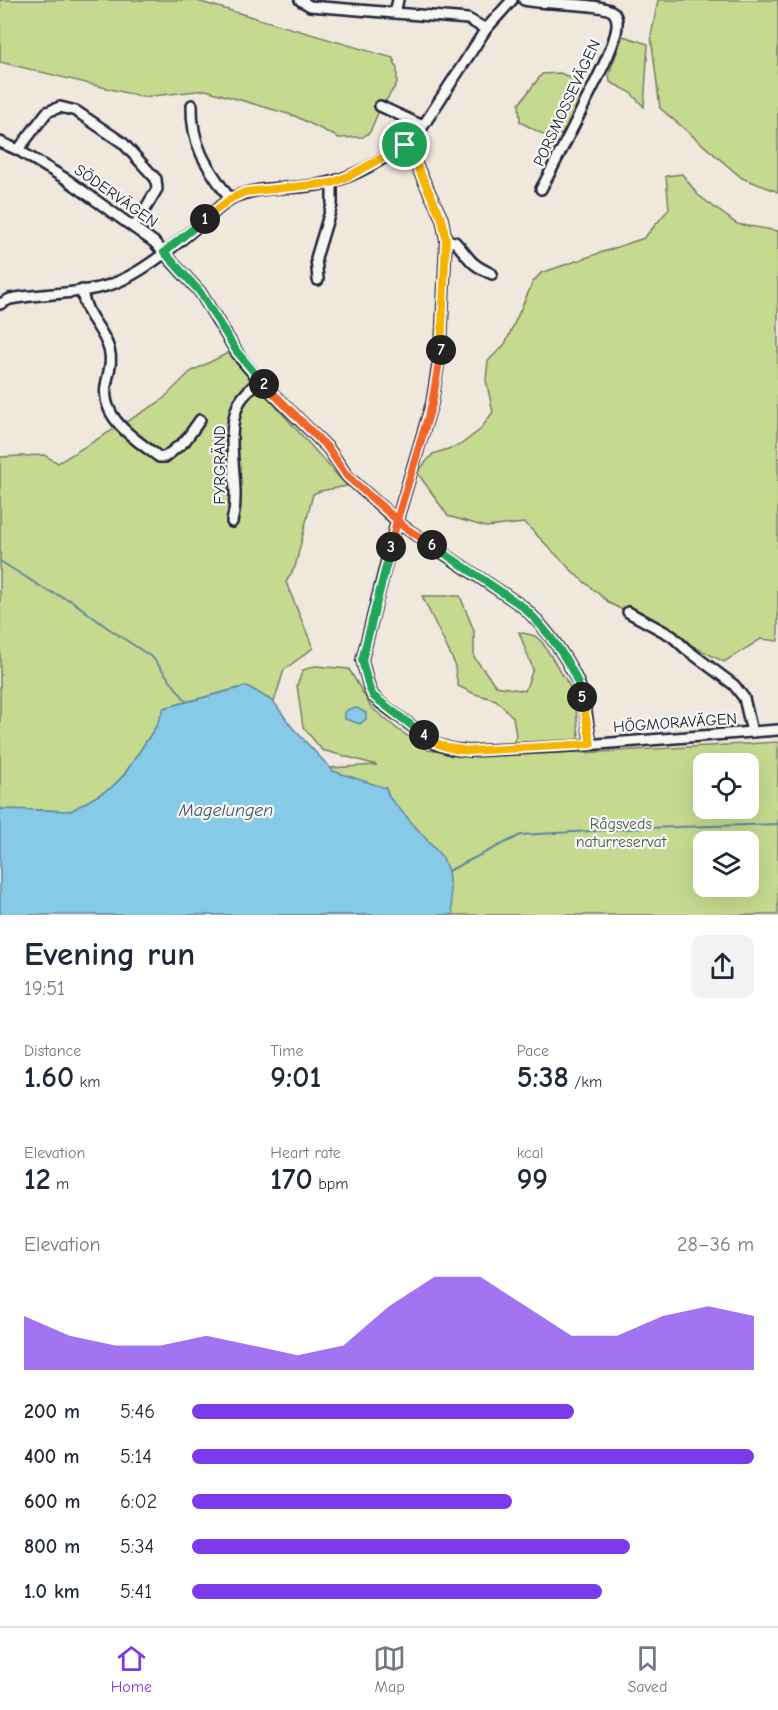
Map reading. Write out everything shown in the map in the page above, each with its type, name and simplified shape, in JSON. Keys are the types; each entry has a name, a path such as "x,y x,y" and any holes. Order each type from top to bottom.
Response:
{"street":[{"path":"300,0 310,6 468,19 486,29"},
{"path":"395,13 398,0"},
{"path":"0,304 23,296 82,291 121,281 164,252 230,199 245,192 260,189 332,183 405,145 423,126 486,29 512,0"},
{"name":"PORSMOSSEVÄGEN","path":"524,0 608,9 614,13 617,22 614,38 602,69 561,154 541,189"},
{"path":"192,105 192,130 202,158 230,199"},
{"path":"380,106 423,126"},
{"path":"18,150 47,112 60,107 76,111 123,143 156,179 157,189 135,226"},
{"name":"SÖDERVÄGEN","path":"0,142 18,150 84,190 135,226 164,252 200,292 237,352 259,380 328,448 347,476 404,527 522,606 534,617 577,681 591,744"},
{"name":"HÖGMORAVÄGEN","path":"405,145 439,212 446,240 441,347 432,404 397,520 362,660 373,696 436,744 452,749 475,750 591,744 778,730"},
{"path":"318,280 316,258 332,205 332,183"},
{"path":"446,240 455,242 469,261 492,274"},
{"name":"FYRGRÄND","path":"82,291 87,312 109,348 111,363 106,400 117,423 159,457 165,457 191,435 200,420"},
{"name":"FYRGRÄND","path":"232,522 236,507 232,433 234,420 238,404 259,380"},
{"path":"628,612 672,636 734,685 744,698 752,732"}],"green space":[{"path":"0,0 194,0 393,58 397,69 397,83 377,115 370,132 363,137 339,138 295,116 206,90 143,97 0,62"},
{"path":"658,0 778,0 778,192 742,178 660,108 651,36"},
{"path":"623,36 648,44 644,107 630,92 610,82 609,74"},
{"path":"560,73 580,82 581,99 570,132 550,138 520,122 519,104 542,74"},
{"path":"682,174 698,195 737,224 778,231 778,641 761,639 724,662 611,604 576,575 525,523 486,527 448,516 417,472 433,454 460,445 480,430 493,412 486,380 488,361 505,344 533,282 541,273 644,238 669,209 666,176"},
{"path":"228,353 347,486 313,494 295,567 286,582 313,648 284,670 274,702 246,686 164,708 157,725 124,775 111,788 71,811 0,809 0,457 44,455 58,463 161,401 190,372"},
{"name":"Rågsveds naturreservat","path":"422,596 460,596 474,631 474,657 496,686 525,691 533,669 519,632 535,636 542,642 574,693 581,753 778,742 778,915 302,915 313,769 377,765 322,750 303,727 297,685 303,670 315,666 349,669 371,707 428,750 475,756 510,754 516,735 513,717 496,700 458,686 454,662"}],"water":[{"name":"Magelungen","path":"247,686 274,702 291,726 333,771 386,788 389,797 443,858 448,871 453,915 0,915 0,809 71,811 111,788 124,775 157,725 164,708"},
{"path":"357,708 366,713 366,719 360,724 345,719 345,712"}],"waterway":[{"path":"0,561 46,590 72,601 153,658 186,701"},
{"path":"448,871 521,835 778,824"}],"route":[{"path":"405,145 332,183 245,192 230,199 164,252 200,292 237,352 259,380 328,448 347,476 397,520 362,660 373,696 436,744 452,749 469,751 591,744 577,681 564,658 534,617 522,606 475,576 397,520 432,404 438,376 446,240 439,212 405,145"}]}
